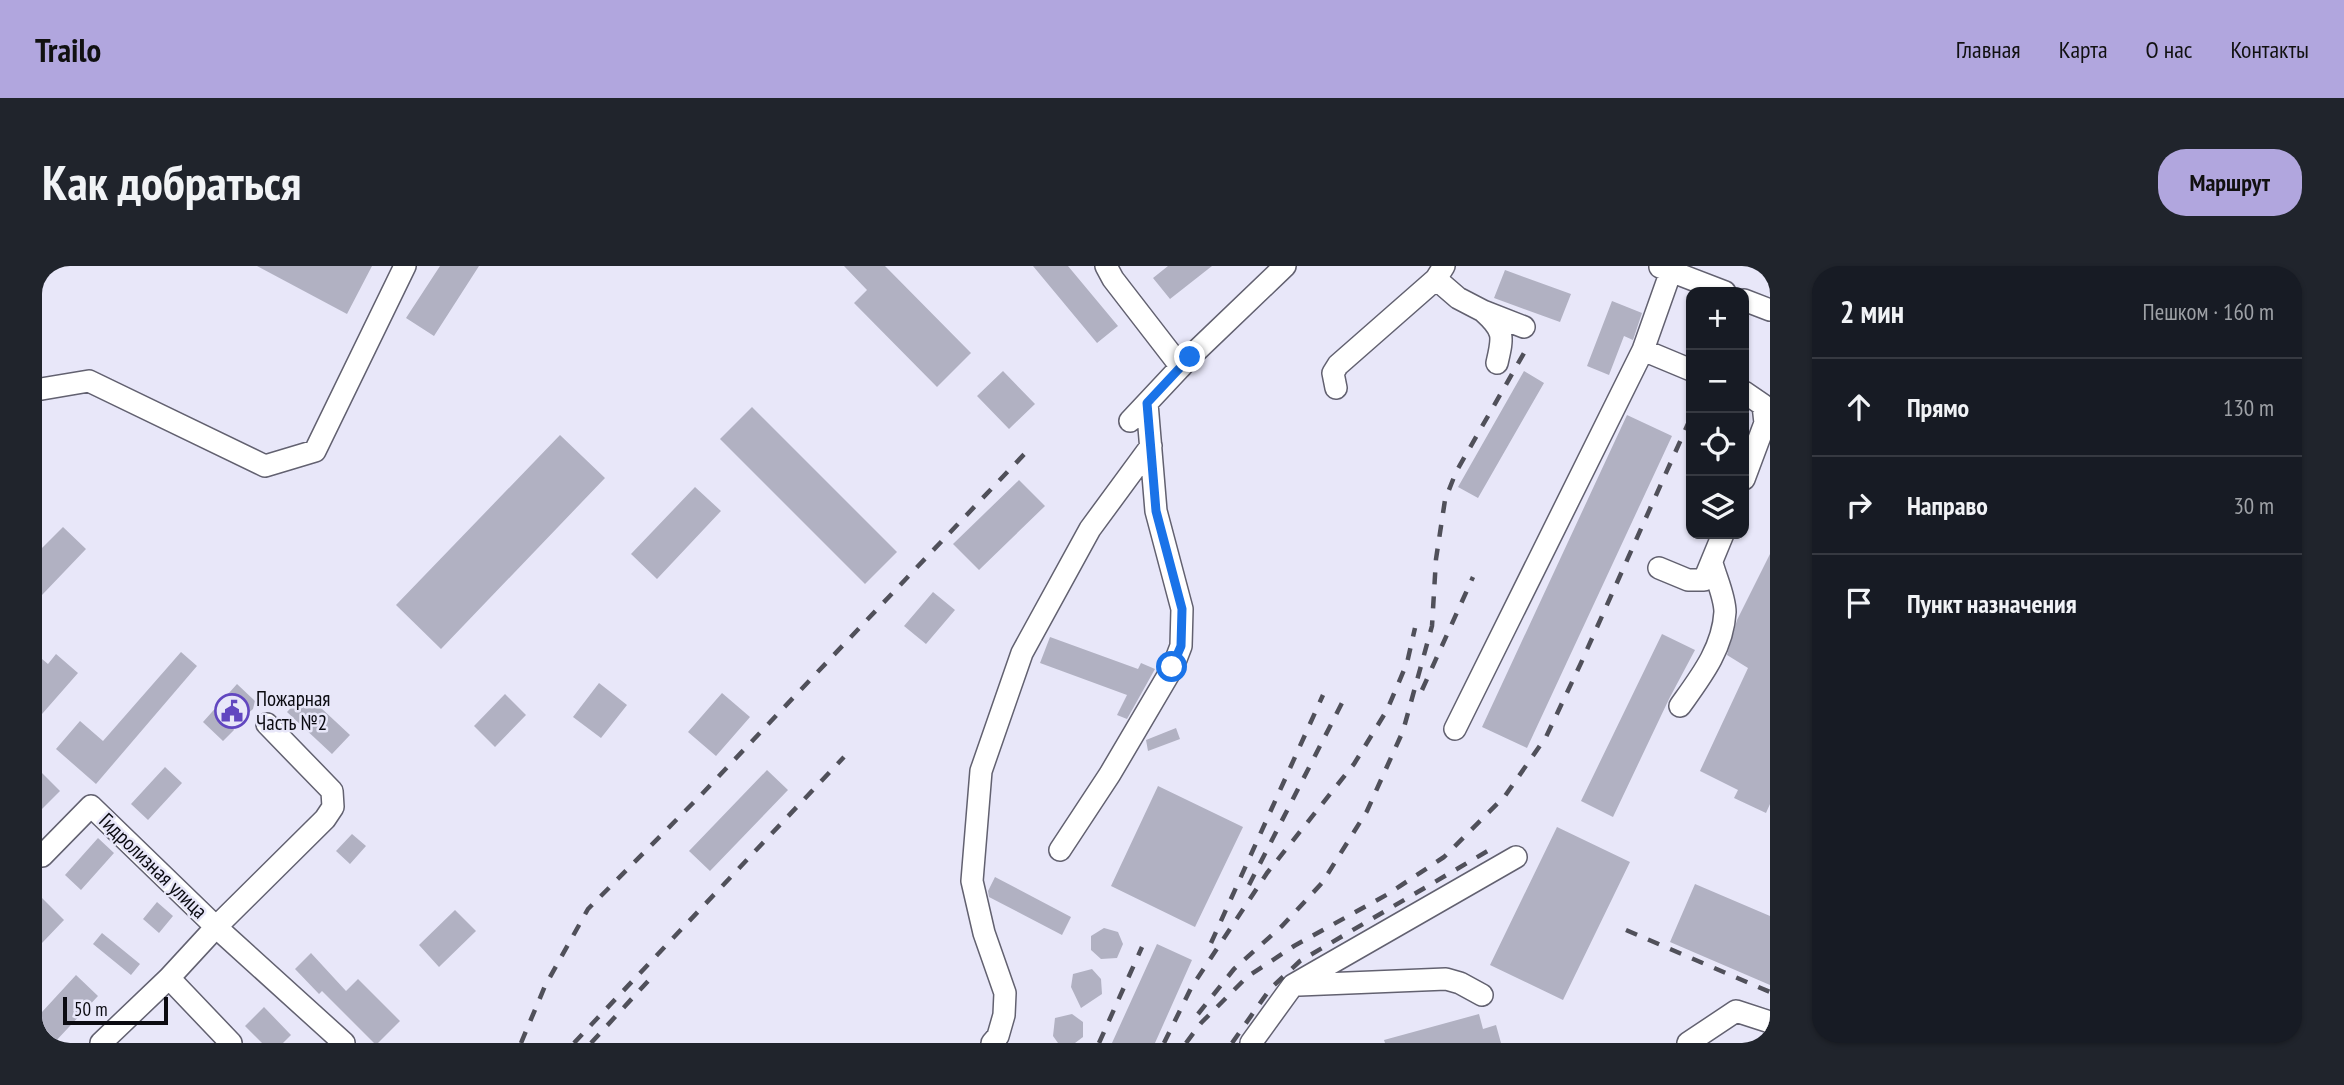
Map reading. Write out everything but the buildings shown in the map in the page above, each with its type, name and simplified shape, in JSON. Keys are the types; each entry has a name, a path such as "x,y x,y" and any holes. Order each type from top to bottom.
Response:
{"street":[{"path":"42,389 89,381 265,466 315,451 405,266"},
{"path":"1106,266 1113,279 1181,367"},
{"path":"1130,421 1181,367 1285,266"},
{"path":"1455,729 1643,350 1664,269 1712,287"},
{"path":"1336,388 1333,373 1338,365 1440,273 1458,298 1524,327"},
{"path":"1749,302 1768,308"},
{"path":"1483,311 1496,323 1503,336 1497,363"},
{"path":"1643,350 1686,368"},
{"path":"1745,476 1765,423 1763,405 1749,395"},
{"path":"1060,850 1111,774 1172,667 1181,646 1182,609 1156,511 1147,403"},
{"path":"992,1043 998,1036 1004,1015 1005,993 984,933 972,881 981,771 1022,653 1090,529 1151,446"},
{"path":"1659,568 1688,580 1704,580 1721,539"},
{"path":"1680,706 1712,660 1721,633 1725,610 1712,564"},
{"path":"267,724 332,791 333,807 325,819 216,927 344,1043"},
{"name":"Гидролизная улица","path":"42,856 91,806 216,927 169,978 101,1043"},
{"path":"1251,1043 1293,985 1516,857"},
{"path":"169,978 231,1043"},
{"path":"1293,985 1446,979 1482,995"},
{"path":"1688,1043 1736,1011 1770,1022"}],"railway":[{"path":"1198,1014 1234,969 1282,926 1322,883 1367,811 1403,731 1432,626 1436,559 1445,500 1456,472 1524,353"},
{"path":"1186,1043 1201,1023 1247,977 1294,946 1388,894 1444,857 1505,796 1546,737 1686,428"},
{"path":"521,1043 545,986 588,909 700,796 1032,446"},
{"path":"1422,690 1473,577"},
{"path":"1164,1043 1191,988 1267,873 1354,764 1387,710 1407,663 1415,628"},
{"path":"1211,943 1323,695"},
{"path":"1249,885 1343,701"},
{"path":"574,1043 844,757"},
{"path":"1232,1043 1270,989 1300,961 1491,849"},
{"path":"1626,930 1770,992"},
{"path":"1099,1043 1142,947"},
{"path":"591,1043 650,979"}],"place":[{"name":"Пожарная Часть №2","path":"232,711"}],"route":[{"path":"1172,667 1181,646 1182,609 1156,511 1147,403 1190,357"}]}
